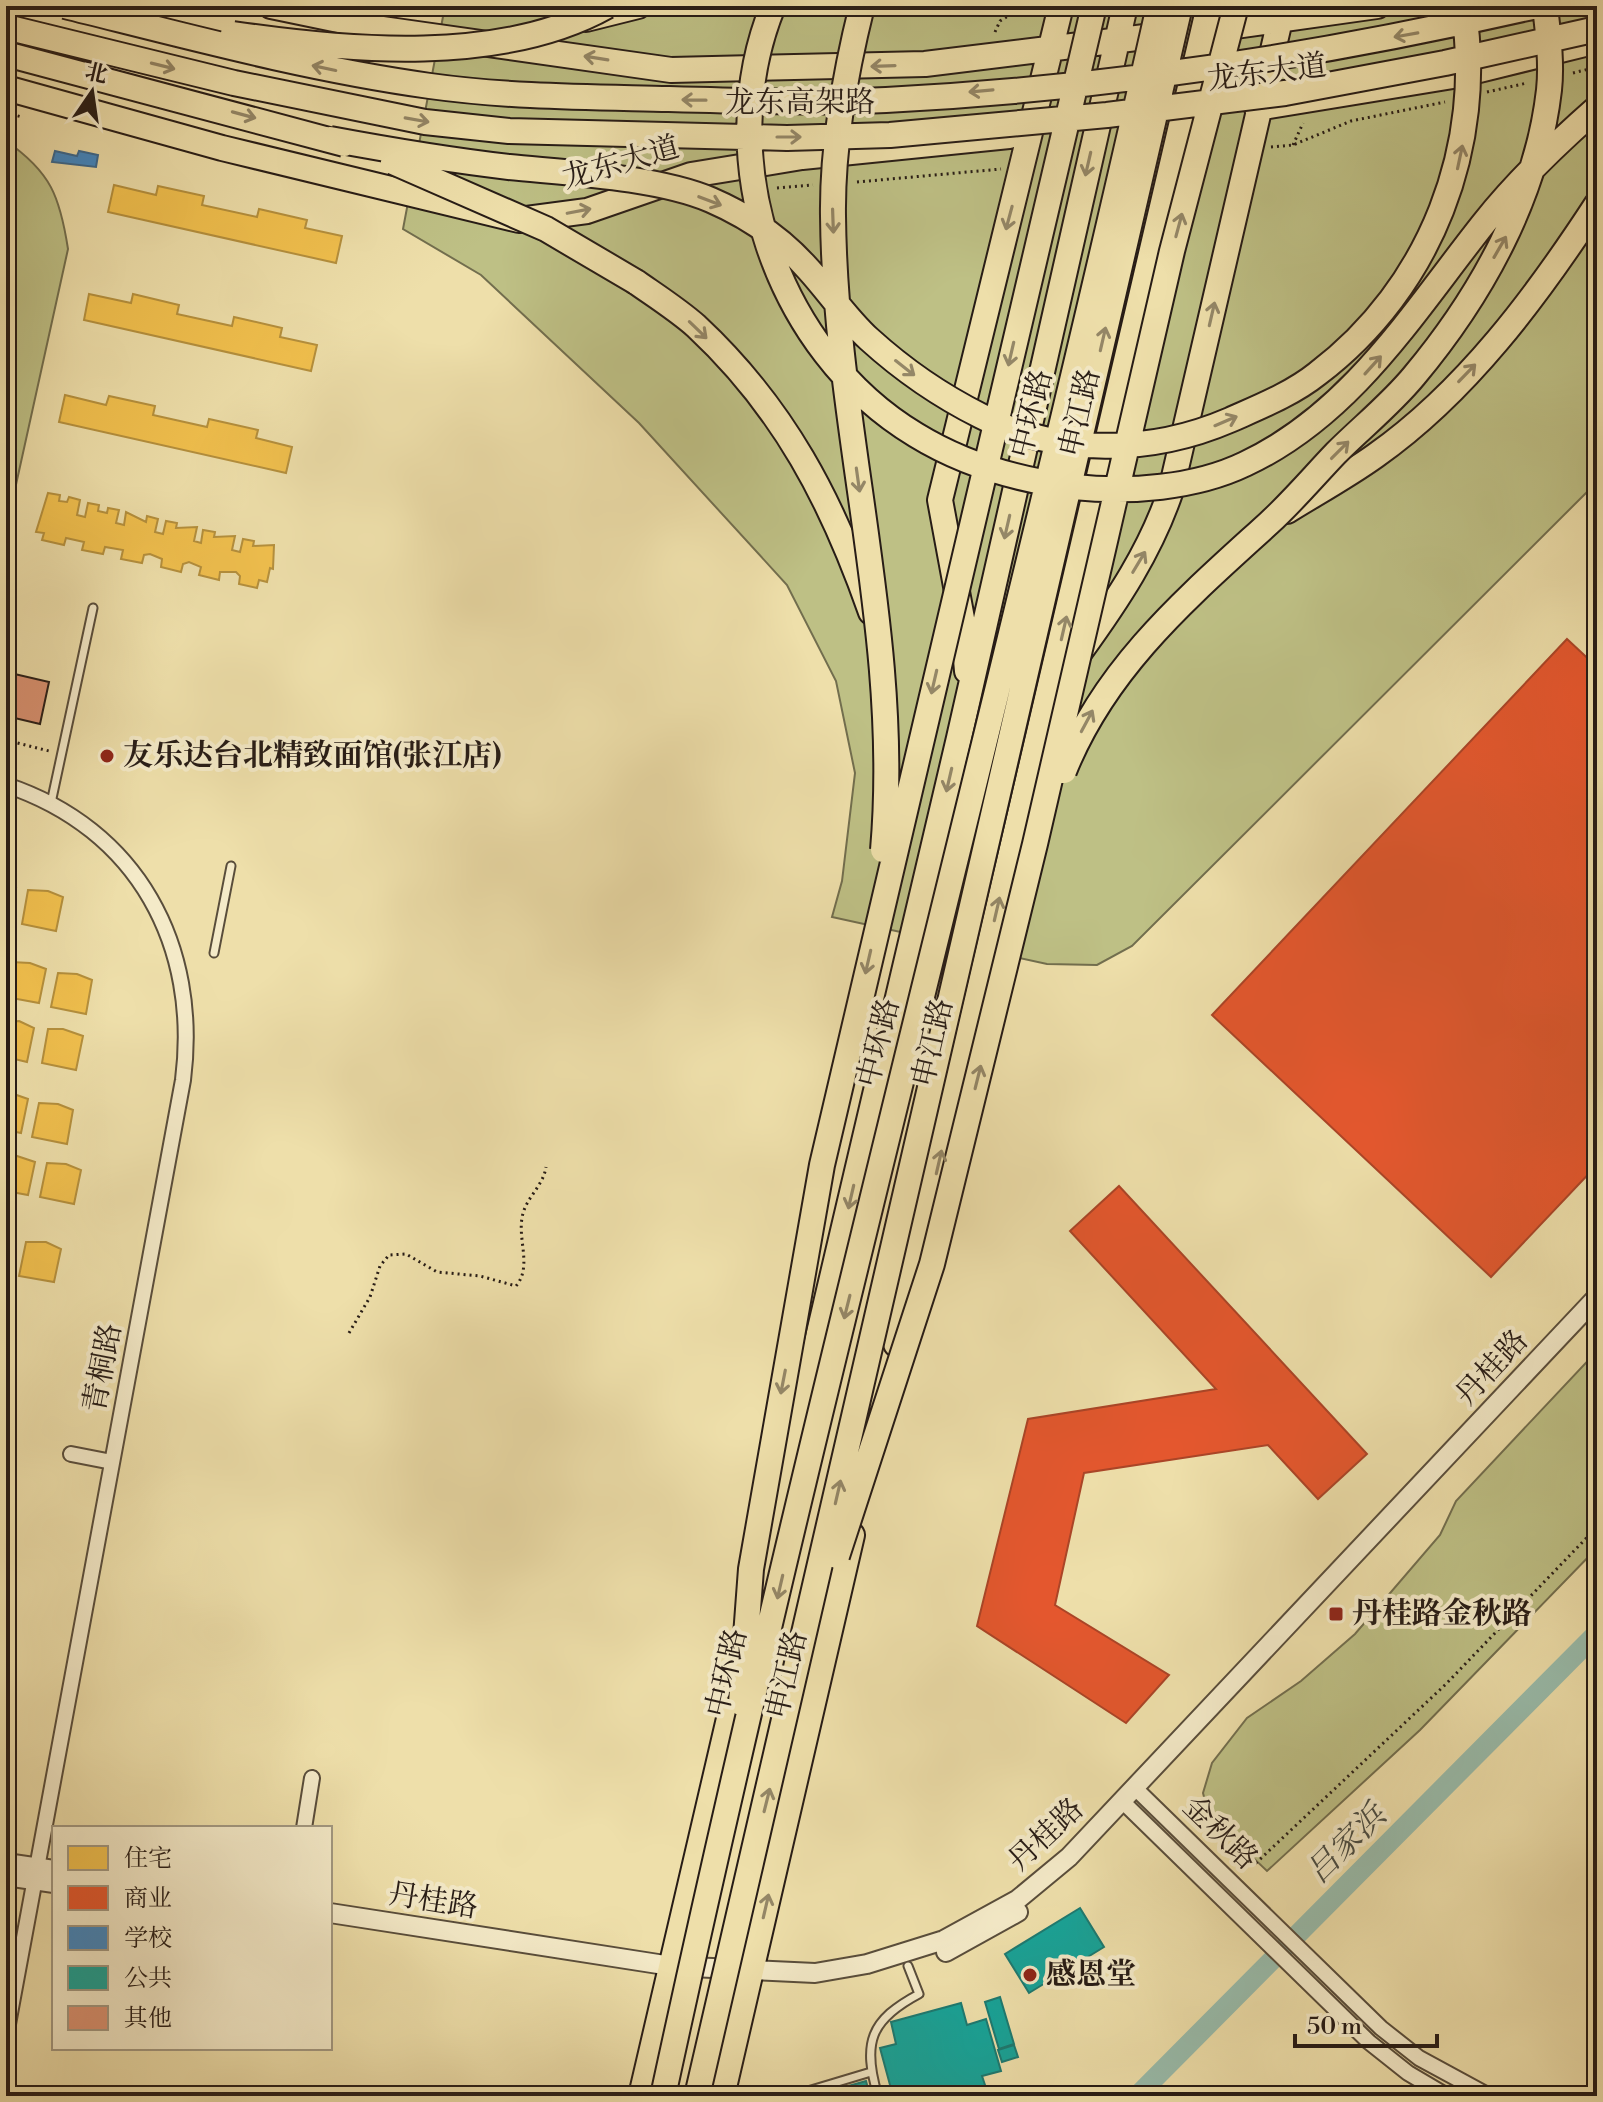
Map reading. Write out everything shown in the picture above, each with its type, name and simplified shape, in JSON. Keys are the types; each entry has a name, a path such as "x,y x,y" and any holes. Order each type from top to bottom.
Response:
{"main road":[{"path":"66,6 297,43 376,50 445,48 534,33 638,6"},
{"name":"龙东高架路","path":"66,6 243,51 431,86 511,95 787,102 888,100 1103,80 1265,60 1438,29 1536,6"},
{"name":"龙东大道","path":"271,6 382,29 671,70 925,64 1203,30 1282,13 1377,6"},
{"path":"583,20 607,6"},
{"path":"773,6 751,85 746,128 755,205 778,270 803,323 847,379 915,434 967,461 1026,481 1110,491 1184,482 1245,464 1310,423 1371,369 1538,160 1597,108"},
{"path":"862,6 849,57 839,126 832,214 841,347 887,702 887,763 876,927"},
{"path":"959,738 967,676 963,624 940,500 1061,6"},
{"path":"737,1770 754,1554 822,1165 1094,6"},
{"name":"申江路","path":"641,2096 959,738 1125,6"},
{"name":"中环路","path":"663,2096 694,1950 1097,279 1159,6"},
{"name":"中环路","path":"697,2096 1180,6"},
{"name":"申江路","path":"722,2096 1209,6"},
{"path":"793,1687 932,1264 1035,844 1172,251 1236,6"},
{"path":"6,54 330,139 429,158 587,175 707,198 743,216 779,240 867,338 925,384 983,418 1055,442 1124,447 1196,434 1261,406 1315,376 1359,338 1405,283 1434,230 1460,162 1471,84 1463,6"},
{"path":"1035,844 1072,752 1106,688 1162,621 1271,521 1413,377 1453,322 1507,235 1536,156 1544,121 1549,87 1545,6"},
{"path":"1047,695 1110,610 1157,533 1171,490 1282,13"},
{"name":"龙东高架路","path":"6,27 234,83 425,122 509,131 787,138 890,135 1107,115 1285,93 1445,63 1597,29"},
{"name":"龙东大道","path":"6,88 222,148 519,220 587,211 691,175 802,157 1260,108 1472,72 1597,41"},
{"path":"330,139 453,186 546,229 636,282 695,326 777,418 822,488 847,544 881,643"},
{"path":"1271,521 1376,455 1444,398 1491,348 1597,204"}],"street":[{"name":"青桐路","path":"6,785 51,803 102,840 150,896 175,954 188,1016 183,1080 112,1462 41,1873 6,2035"},
{"name":"丹桂路","path":"332,1925 669,1972 827,1984 908,1966 989,1931 1023,1909 1077,1864 1132,1798 1597,1297"},
{"name":"丹桂路","path":"750,1976 828,1972 904,1954 944,1940 1017,1900 1044,1880 1132,1798 1597,1311"},
{"path":"71,1454 112,1462"},
{"path":"304,1826 312,1778"},
{"name":"金秋路","path":"1132,1798 1195,1845 1381,2028 1419,2058 1489,2096"},
{"name":"金秋路","path":"1132,1798 1229,1904 1333,2006 1408,2073 1447,2096"},
{"path":"6,1863 41,1873"},
{"path":"6,1876 41,1873"},
{"name":"丹桂路","path":"332,1913 669,1972"}],"lane":[{"path":"51,803 93,608"},
{"path":"214,953 231,866"},
{"path":"878,2096 869,2055 876,2024 898,2005 919,1994 908,1966"},
{"path":"801,2093 871,2072"}],"path":[{"path":"1567,74 1597,67"},
{"path":"1477,95 1537,81"},
{"path":"1250,149 1293,145 1351,121 1448,101"},
{"path":"846,183 1022,168"},
{"path":"770,188 816,185"},
{"path":"6,740 62,754"},
{"path":"349,1333 370,1297 380,1266 389,1255 406,1254 437,1272 480,1276 516,1286 523,1272 521,1221 525,1205 544,1180 546,1167"},
{"path":"1195,1845 1214,1826 1238,1843 1256,1863 1446,1684 1597,1527"}],"green space":[{"path":"445,6 1597,6 1597,482 1132,946 1097,965 1047,964 832,917 842,881 855,773 836,681 787,585 639,423 481,275 403,229"},
{"path":"6,141 34,164 51,187 68,249 6,530"},
{"path":"1597,1351 1597,1548 1420,1730 1267,1871 1209,1816 1203,1793 1212,1763 1247,1718 1301,1681 1355,1634 1440,1535 1456,1501"}],"building: 住宅":[{"path":"114,185 156,195 158,186 204,196 202,205 257,217 259,209 307,220 305,228 342,236 336,263 108,212"},
{"path":"89,294 131,303 133,294 179,305 177,314 232,326 234,317 282,328 280,337 317,345 311,371 84,320"},
{"path":"65,395 106,405 109,396 155,406 153,415 207,427 209,419 258,430 256,438 292,447 286,473 59,422"},
{"path":"48,493 60,495 59,501 67,502 69,497 80,500 77,515 85,517 88,503 99,505 98,511 107,513 108,508 119,510 116,523 124,525 126,512 146,522 147,516 158,519 155,532 163,534 166,521 177,523 176,528 197,527 194,541 201,543 203,530 215,532 214,537 235,536 232,550 240,552 243,539 254,541 253,546 274,545 273,569 270,568 267,582 259,580 257,588 239,584 240,576 236,572 220,572 219,580 199,575 201,567 189,562 183,564 181,572 161,567 162,559 150,554 144,555 142,563 121,559 123,550 105,547 103,554 82,550 84,542 66,538 64,545 42,540 44,533 36,532"},
{"path":"6,886 16,888 9,922 6,922"},
{"path":"28,890 48,891 63,897 56,931 22,924"},
{"path":"11,962 30,963 46,969 39,1003 6,997"},
{"path":"58,973 77,974 92,980 86,1014 51,1007"},
{"path":"19,1021 34,1028 27,1062 6,1057 6,1022"},
{"path":"48,1029 63,1029 83,1036 76,1070 42,1063"},
{"path":"8,1092 28,1099 21,1133 6,1130"},
{"path":"39,1103 58,1104 73,1110 67,1144 32,1137"},
{"path":"14,1155 35,1162 28,1195 6,1191 6,1156"},
{"path":"47,1163 66,1164 81,1170 74,1204 40,1197"},
{"path":"6,1235 13,1237 7,1271 6,1270"},
{"path":"26,1242 46,1242 61,1249 54,1282 19,1276"}],"building: 商业":[{"path":"1567,639 1597,667 1597,1165 1491,1277 1212,1015"},
{"path":"1119,1186 1367,1454 1318,1499 1268,1445 1084,1473 1055,1605 1169,1675 1126,1723 977,1626 1028,1419 1216,1389 1070,1231"}],"building: 学校":[{"path":"55,151 77,156 79,151 98,155 96,167 52,162"}],"building: 公共":[{"path":"1080,1908 1104,1947 1029,1993 1005,1954"},
{"path":"1000,1997 1014,2044 999,2049 985,2002"},
{"path":"961,2003 967,2025 986,2019 1001,2071 982,2076 988,2094 893,2096 880,2048 896,2044 891,2022"},
{"path":"1014,2045 1018,2057 1002,2062 998,2050"},
{"path":"866,2081 870,2096 840,2096 838,2089"}],"building: 其他":[{"path":"6,672 49,682 40,724 6,716"}],"waterway":[{"name":"吕家浜","path":"1137,2096 1597,1633"}],"place":[{"name":"友乐达台北精致面馆(张江店)","path":"107,756"},
{"name":"丹桂路金秋路","path":"1336,1614"},
{"name":"感恩堂","path":"1030,1975"}]}
